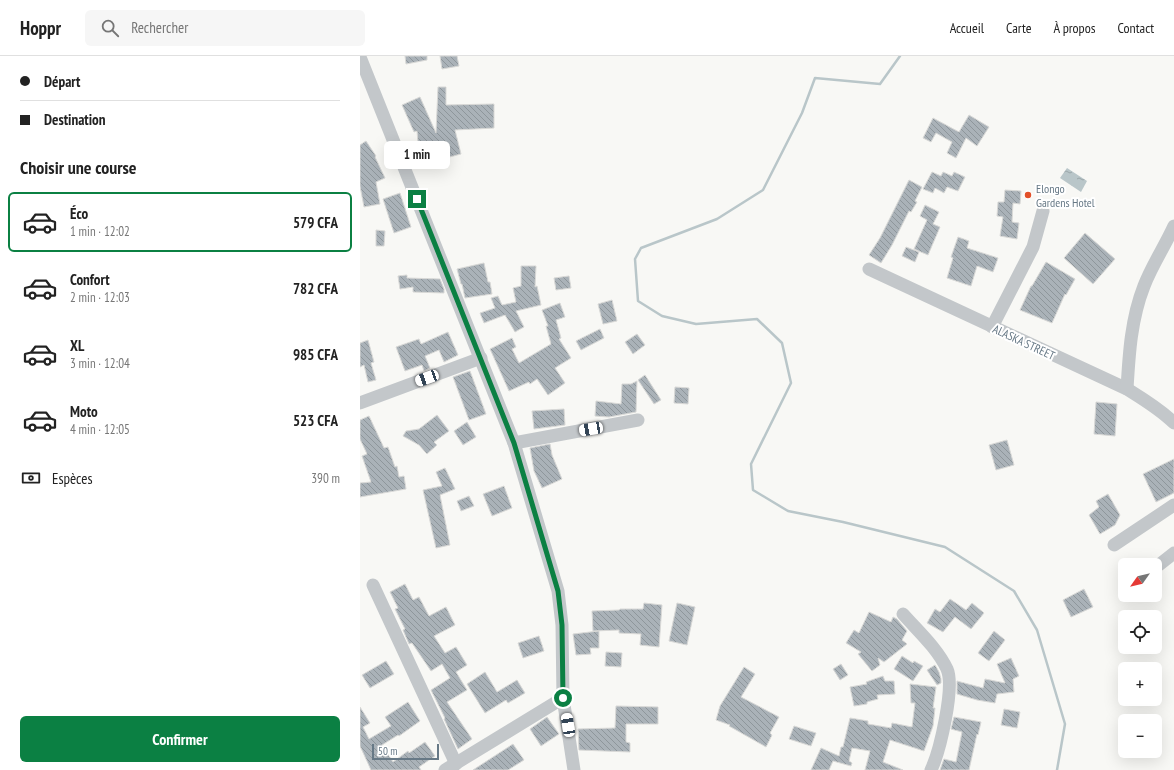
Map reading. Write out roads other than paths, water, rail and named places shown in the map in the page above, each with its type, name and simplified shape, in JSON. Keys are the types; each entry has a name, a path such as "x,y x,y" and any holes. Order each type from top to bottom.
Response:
{"street":[{"path":"360,56 514,443 558,591 562,625 563,698 574,770"},
{"path":"992,327 1033,247 1042,211"},
{"path":"1127,389 1135,311 1144,286 1174,226"},
{"name":"ALASKA STREET","path":"869,269 1127,389 1147,401 1174,423"},
{"path":"360,403 481,358"},
{"path":"514,443 638,420"},
{"path":"1114,545 1174,504"},
{"path":"1162,562 1174,553"},
{"path":"373,585 450,767 563,698"},
{"path":"903,614 935,650 947,669 950,681 945,719 935,762 931,770"}],"water":[{"path":"1067,168 1087,181 1081,192 1060,178"}],"waterway":[{"path":"900,56 880,84 815,78 802,113 763,190 717,219 641,248 635,259 638,301 662,316 696,324 757,319 782,343 791,383 751,464 753,490 788,511 843,522 945,547 1014,591 1037,630 1065,724 1057,770"}],"place":[{"name":"Elongo Gardens Hotel","path":"1028,195"}]}
